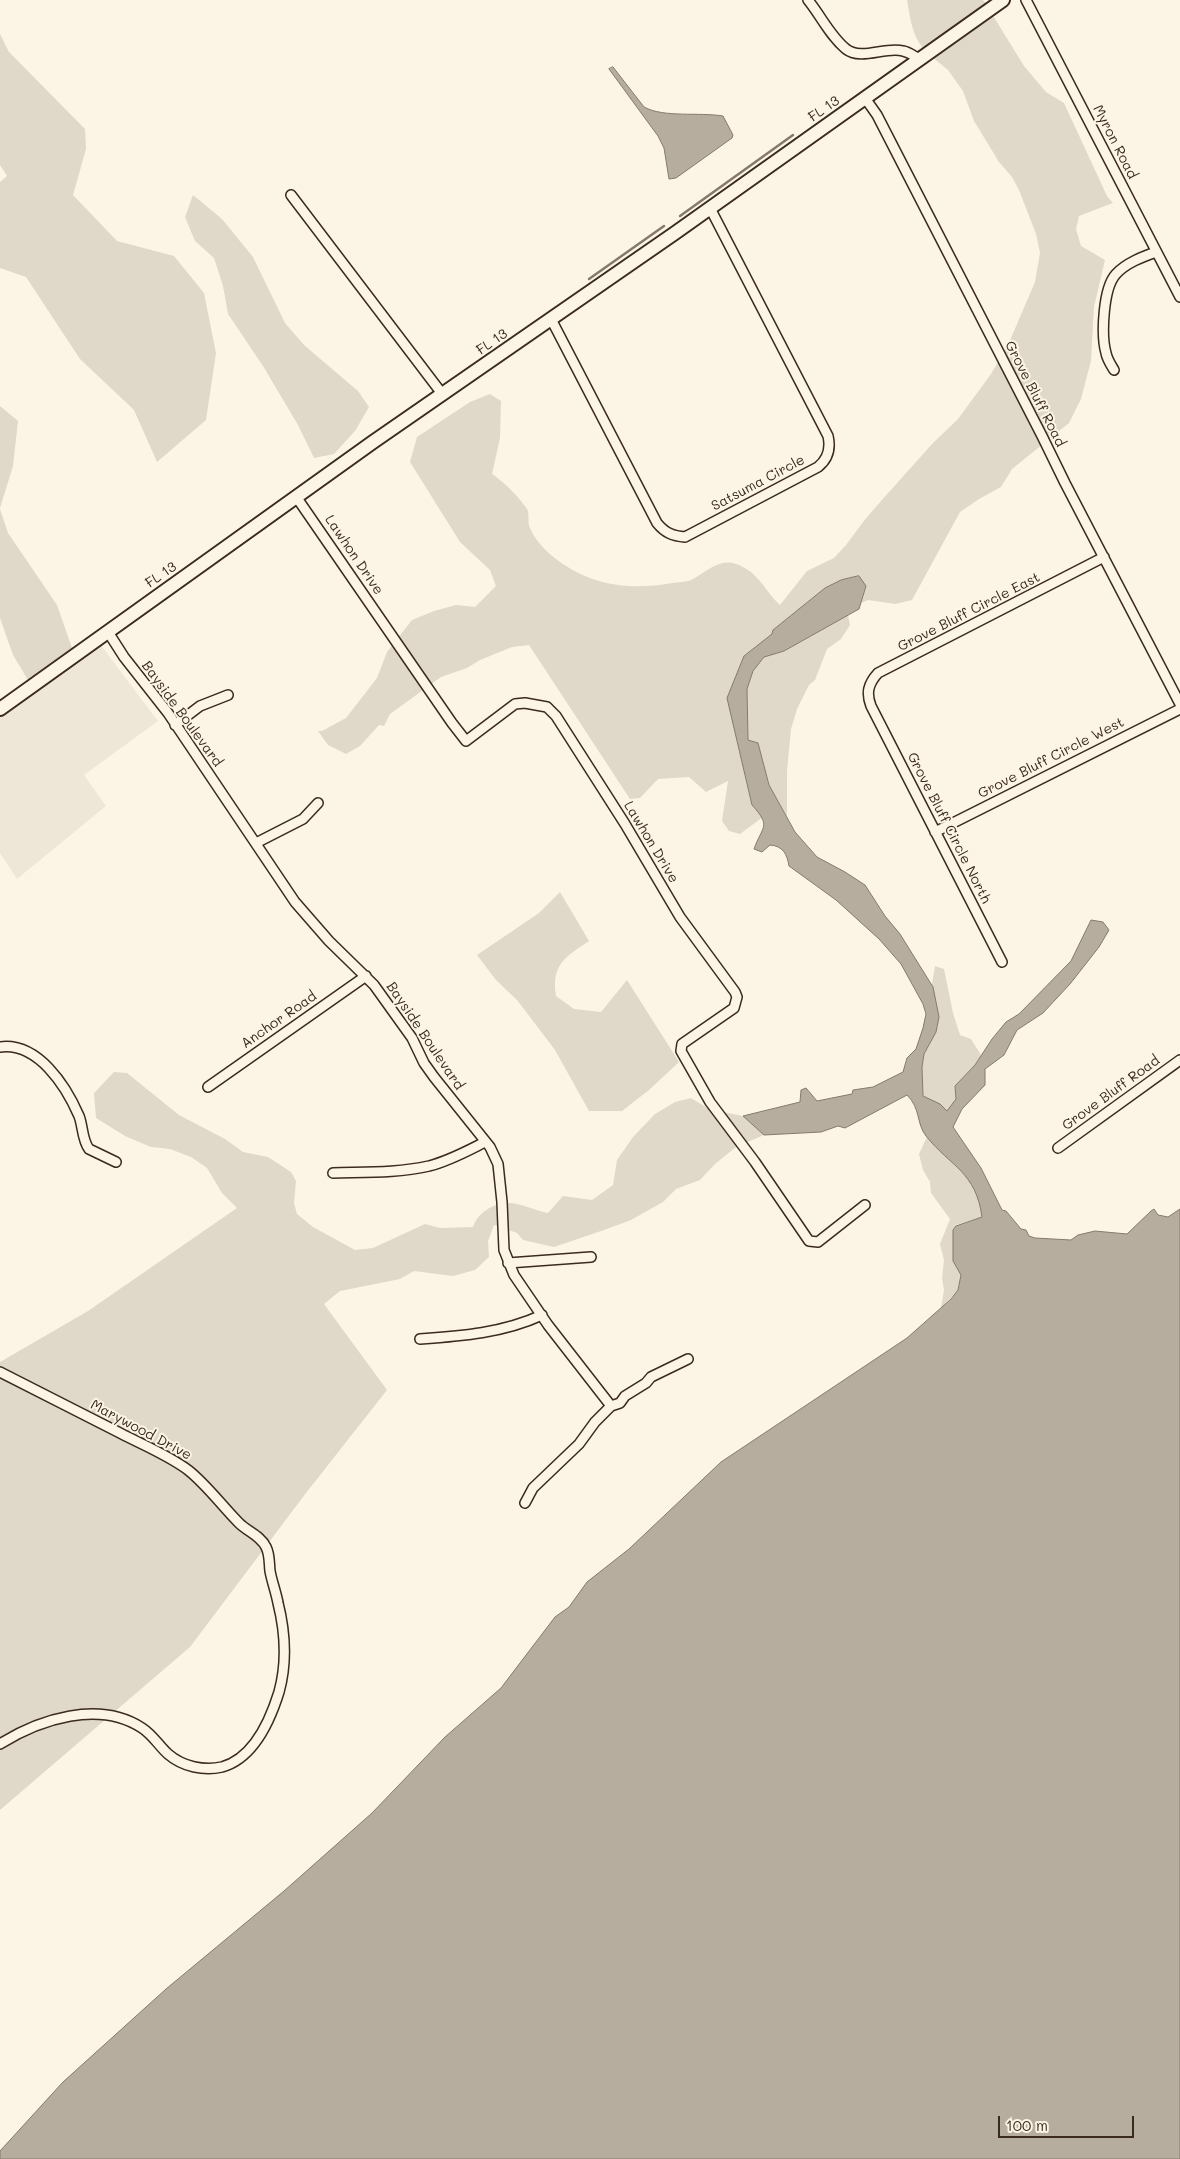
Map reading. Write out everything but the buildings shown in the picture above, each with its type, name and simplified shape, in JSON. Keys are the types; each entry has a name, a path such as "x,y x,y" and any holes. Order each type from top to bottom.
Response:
{"main road":[{"name":"FL 13","path":"0,709 373,442 710,208 1002,0"}],"street":[{"path":"808,0 834,37 848,50 861,54 880,50 902,50 920,60"},
{"name":"Myron Road","path":"1026,0 1180,297"},
{"name":"Grove Bluff Road","path":"865,98 877,115 1042,436 1064,483 1180,704"},
{"path":"291,195 414,360 443,395"},
{"name":"Satsuma Circle","path":"551,319 657,523 666,532 685,537 818,468 828,457 830,443 828,436 710,208"},
{"path":"1114,370 1109,362 1104,342 1107,292 1110,283 1115,274 1132,262 1156,252"},
{"name":"Lawhon Drive","path":"297,498 452,723 466,740 515,704 525,703 547,707 556,716 625,824 680,917 735,992 737,997 734,1008 682,1044 681,1051 710,1102 756,1162 809,1241 818,1242 865,1205"},
{"name":"Grove Bluff Circle East","path":"871,706 868,699 870,685 878,674 1104,557"},
{"name":"Bayside Boulevard","path":"108,632 124,658 175,725 294,902 329,941 366,976 394,1011 412,1038 424,1064 495,1155 498,1164 502,1202 503,1240 508,1263 542,1316 612,1406"},
{"path":"175,725 200,706 228,695"},
{"name":"Grove Bluff Circle North","path":"871,706 1002,962"},
{"name":"Grove Bluff Circle West","path":"934,832 1180,709"},
{"path":"256,843 303,819 318,802"},
{"name":"Anchor Road","path":"208,1087 366,976"},
{"path":"0,1047 10,1046 24,1050 49,1067 78,1114 86,1146 92,1151 116,1162"},
{"name":"Grove Bluff Road","path":"1058,1148 1180,1060"},
{"path":"333,1173 394,1171 428,1166 445,1161 485,1142"},
{"path":"508,1263 590,1257"},
{"path":"420,1338 492,1332 542,1316"},
{"path":"525,1503 533,1488 579,1444 595,1422 612,1406 620,1403 625,1396 646,1383 651,1377 688,1359"},
{"name":"Marywood Drive","path":"0,1372 173,1460 200,1480 242,1526 256,1535 269,1555 270,1570 280,1613 285,1654 280,1687 269,1718 251,1748 238,1759 223,1766 199,1768 183,1764 169,1755 143,1728 128,1720 104,1715 77,1716 44,1722 14,1735 0,1744"}],"shaded area":[{"path":"907,0 983,0 987,5 925,50 914,33"},
{"path":"992,14 1024,66 1046,92 1064,103 1107,196 1113,203 1079,216 1076,229 1081,246 1105,260 1094,307 1091,361 1081,399 1069,423 1012,469 1001,487 960,512 912,600 895,604 868,600 861,603 866,586 825,588 773,630 773,634 744,656 745,777 752,805 763,817 740,834 729,831 722,821 728,781 706,792 689,777 658,779 640,798 630,799 529,645 512,647 480,660 467,668 441,677 390,714 384,726 379,725 360,746 346,754 328,745 318,731 322,731 346,718 377,678 387,652 412,620 456,605 475,607 496,586 490,570 460,542 410,462 417,437 470,402 490,394 501,401 500,438 492,474 511,490 527,509 530,528 540,544 555,558 590,578 610,584 651,586 689,581 712,567 723,563 730,563 744,567 756,576 780,605 807,571 834,558 846,545 889,492 932,444 958,419 991,374 1008,345 1035,282 1040,253 1036,234 1019,190 974,121 963,91 948,70 932,57"},
{"path":"0,34 9,52 85,129 86,149 73,195 117,241 174,256 204,293 216,353 206,420 157,462 134,410 80,359 26,277 0,268 0,182 7,176 0,165"},
{"path":"613,67 644,107 672,114 723,116 733,135 732,138 676,178 669,179 664,148 658,136 609,69"},
{"path":"193,195 222,219 253,257 285,323 304,345 358,391 369,407 355,431 334,454 314,458 298,425 263,366 228,314 223,286 214,258 195,241 185,217"},
{"path":"0,406 18,421 13,466 0,508"},
{"path":"0,509 8,533 57,605 73,651 28,680 13,655 0,618"},
{"path":"859,576 866,586 859,609 784,651 764,657 753,671 747,689 748,740 758,743 769,785 795,832 817,857 865,885 885,916 900,934 933,987 939,1017 936,1032 924,1054 922,1067 923,1096 940,1104 947,1111 956,1099 955,1086 975,1065 1006,1022 1019,1014 1071,961 1091,920 1103,922 1109,930 1099,947 1070,984 1043,1013 1017,1030 1004,1055 985,1069 985,1085 962,1109 953,1127 981,1168 1002,1210 1006,1211 1021,1229 1026,1230 1029,1236 1071,1240 1078,1235 1095,1231 1127,1234 1154,1209 1158,1215 1168,1217 1180,1209 1180,2159 0,2159 0,2151 63,2082 166,1989 284,1891 372,1813 445,1737 501,1688 555,1617 569,1607 587,1582 629,1549 721,1462 907,1338 951,1299 958,1290 961,1275 953,1261 953,1230 956,1226 982,1217 979,1202 974,1190 961,1171 926,1136 917,1111 907,1095 845,1128 838,1126 821,1132 764,1135 743,1116 800,1102 801,1090 806,1088 817,1101 852,1094 853,1090 873,1087 903,1072 907,1058 916,1049 923,1028 926,1014 923,1004 901,964 879,939 836,900 789,866 786,854 781,849 770,845 762,852 754,849 764,823 752,805 727,698 744,656 825,588 841,580"},
{"path":"848,615 850,625 841,639 827,649 815,680 809,685 797,709 791,729 787,771 787,817 769,785 758,743 748,740 747,689 753,671 764,657 784,651"},
{"path":"100,644 158,721 84,775 106,806 17,879 0,853 0,715"},
{"path":"560,892 589,941 567,957 558,969 555,985 556,996 574,1009 601,1012 627,980 679,1062 649,1090 622,1111 589,1111 555,1050 517,1000 496,980 477,955 539,913"},
{"path":"935,966 944,969 953,1013 960,1035 971,1039 981,1055 975,1065 955,1086 956,1099 947,1112 923,1096 922,1067 924,1054 936,1032 932,984"},
{"path":"114,1072 127,1073 179,1115 225,1139 243,1152 268,1157 291,1172 296,1181 294,1203 297,1214 313,1227 355,1250 373,1248 425,1224 440,1228 473,1227 485,1211 497,1205 517,1204 548,1213 563,1196 592,1200 613,1185 617,1160 633,1137 655,1114 675,1102 691,1098 709,1109 743,1116 764,1135 736,1147 715,1164 700,1180 676,1189 663,1202 631,1220 554,1247 523,1240 517,1233 494,1225 488,1241 489,1257 475,1270 453,1276 414,1271 400,1279 340,1291 324,1304 387,1390 306,1493 190,1647 0,1810 0,1362 88,1311 237,1208 222,1193 207,1168 191,1157 170,1149 151,1147 125,1136 96,1118 94,1093"},
{"path":"927,1137 971,1182 979,1196 982,1217 956,1225 953,1261 961,1275 958,1290 941,1308 944,1290 942,1278 944,1260 940,1244 950,1219 931,1193 930,1182 923,1170 919,1154"}],"waterway":[{"path":"680,216 793,135"},
{"path":"589,279 664,226"}]}
